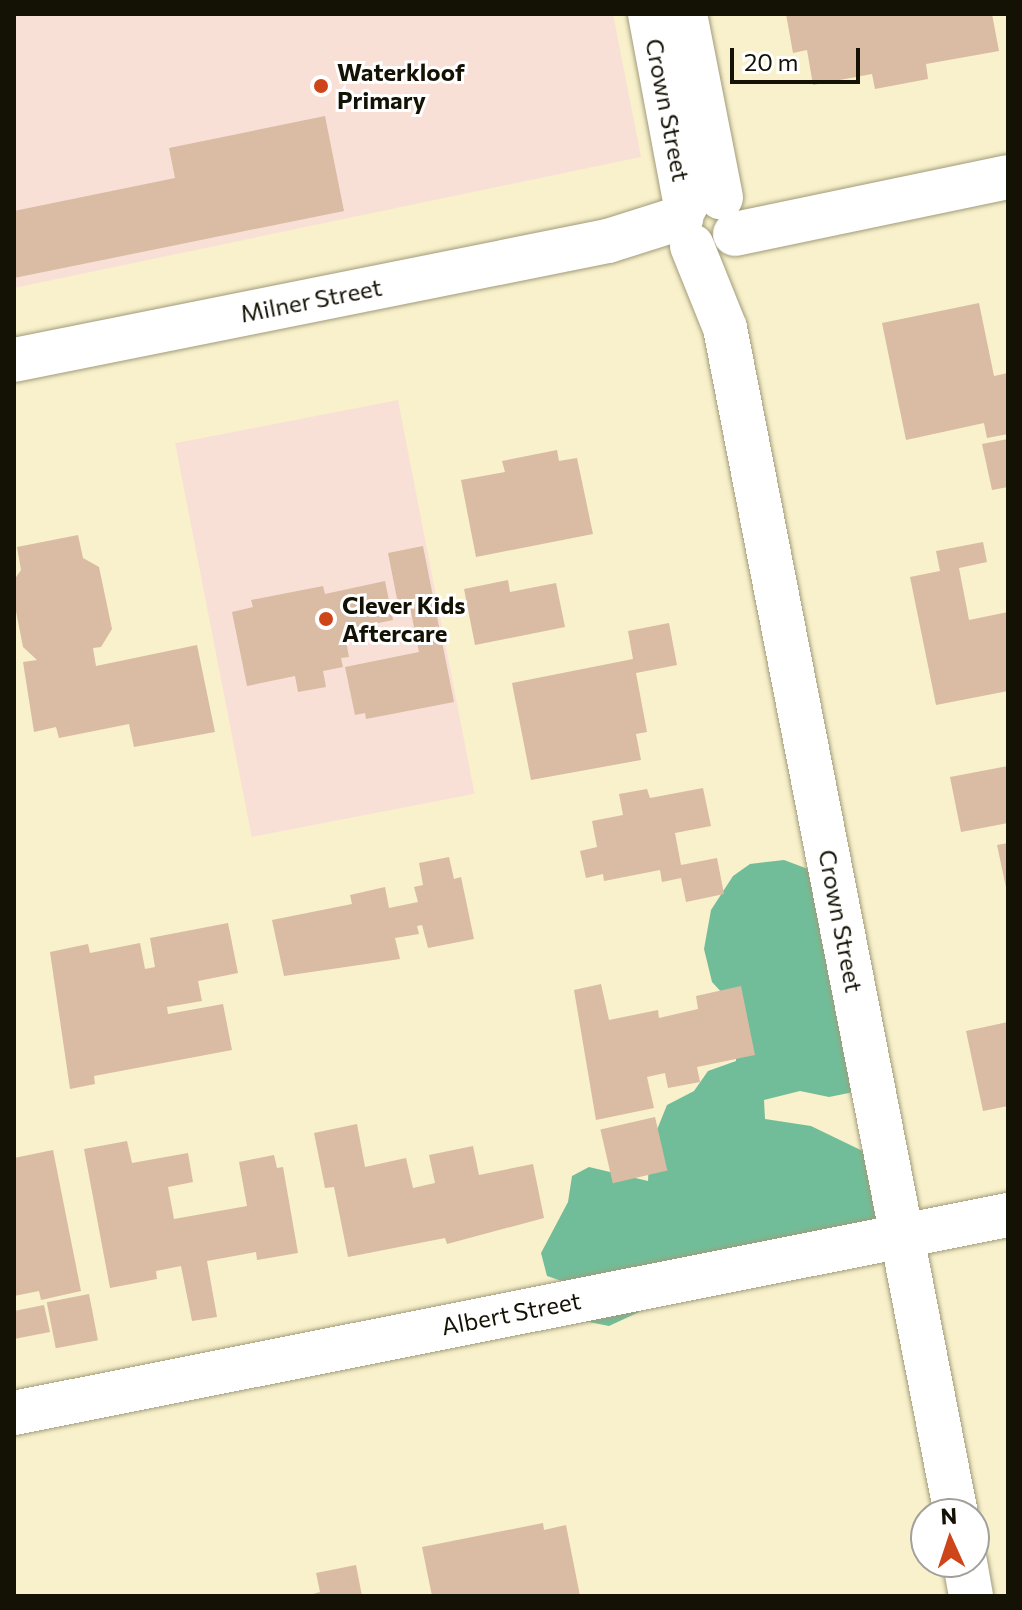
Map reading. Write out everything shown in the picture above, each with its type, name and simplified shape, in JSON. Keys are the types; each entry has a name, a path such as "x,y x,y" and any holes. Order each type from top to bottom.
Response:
{"street":[{"name":"Crown Street","path":"650,14 708,223"},
{"name":"Crown Street","path":"685,14 708,223 725,328 953,1498"},
{"name":"Milner Street","path":"14,360 608,241 708,223 848,207 1008,177"},
{"name":"Albert Street","path":"14,1413 1008,1215"}],"shaded area":[{"name":"Waterkloof Primary","path":"14,14 613,14 641,157 14,288"},
{"name":"Clever Kids Aftercare","path":"398,400 475,794 252,837 175,443"}],"green space":[{"path":"784,860 824,875 859,1091 829,1097 800,1091 764,1100 765,1119 811,1126 871,1155 883,1215 832,1239 652,1278 639,1312 609,1326 579,1320 574,1285 547,1276 541,1253 568,1202 572,1176 589,1167 648,1181 650,1147 667,1105 694,1091 708,1071 736,1061 737,1009 712,982 704,949 711,910 733,876 750,864"}],"building":[{"path":"786,14 992,14 999,51 926,64 928,79 875,89 872,74 813,85 807,50 793,53"},
{"path":"325,116 344,211 14,278 14,211 175,178 169,148"},
{"path":"979,303 994,376 1008,373 1008,434 987,438 984,423 906,440 882,323"},
{"path":"1008,439 1008,487 992,490 982,444"},
{"path":"557,450 559,461 577,458 593,534 476,557 461,480 505,472 502,461"},
{"path":"78,535 83,558 99,567 112,629 101,647 93,648 96,666 197,645 215,732 134,747 129,724 59,738 56,727 34,732 23,662 37,660 23,647 14,601 14,580 21,570 17,547"},
{"path":"983,542 987,562 959,568 969,620 1008,612 1008,691 936,705 910,577 940,571 936,551"},
{"path":"423,546 454,702 366,719 365,713 355,715 345,667 419,652 410,607 399,609 388,553"},
{"path":"508,580 510,592 556,583 565,627 475,645 464,589"},
{"path":"385,581 393,620 344,630 349,657 341,658 343,667 323,671 326,687 298,692 295,676 247,686 232,612 253,607 251,600 323,586 325,594"},
{"path":"669,623 677,665 636,673 647,732 636,734 641,760 531,780 512,683 633,659 628,631"},
{"path":"1008,766 1008,823 961,832 950,777"},
{"path":"703,788 711,826 675,833 681,865 717,858 724,894 686,902 681,878 662,882 660,870 604,881 603,874 586,878 580,851 597,847 592,821 623,815 619,794 647,789 650,798"},
{"path":"1008,843 1008,892 1007,892 997,845"},
{"path":"449,857 454,879 461,877 474,939 428,948 422,925 417,926 419,934 395,938 400,959 284,976 272,920 352,904 350,895 385,887 389,908 418,902 414,887 423,885 419,863"},
{"path":"228,923 238,973 198,981 202,1001 167,1007 168,1014 223,1004 232,1050 94,1076 95,1084 70,1089 50,952 88,944 90,953 140,943 145,969 155,967 150,938"},
{"path":"601,984 609,1020 658,1010 659,1018 698,1009 696,996 741,986 755,1055 697,1067 700,1082 668,1088 665,1073 647,1077 654,1108 596,1120 574,990"},
{"path":"1008,1022 1008,1106 983,1111 966,1031"},
{"path":"655,1117 667,1171 613,1183 600,1130"},
{"path":"357,1124 365,1167 406,1158 413,1188 435,1183 429,1155 473,1146 479,1175 533,1164 544,1218 447,1244 445,1238 348,1257 334,1187 325,1188 314,1133"},
{"path":"127,1141 132,1163 188,1153 193,1182 168,1187 174,1219 247,1206 239,1162 274,1155 277,1168 283,1167 298,1253 257,1260 256,1252 207,1261 217,1317 192,1321 181,1266 156,1271 157,1279 110,1288 84,1149"},
{"path":"53,1150 81,1291 41,1300 39,1291 14,1296 14,1158"},
{"path":"89,1294 98,1340 56,1348 47,1302"},
{"path":"44,1305 50,1332 14,1339 14,1311"},
{"path":"543,1523 544,1530 566,1525 580,1596 432,1596 422,1547"},
{"path":"356,1565 362,1596 306,1596 320,1592 316,1573"}],"place":[{"name":"Waterkloof Primary","path":"321,86"},
{"name":"Clever Kids Aftercare","path":"326,619"}]}
